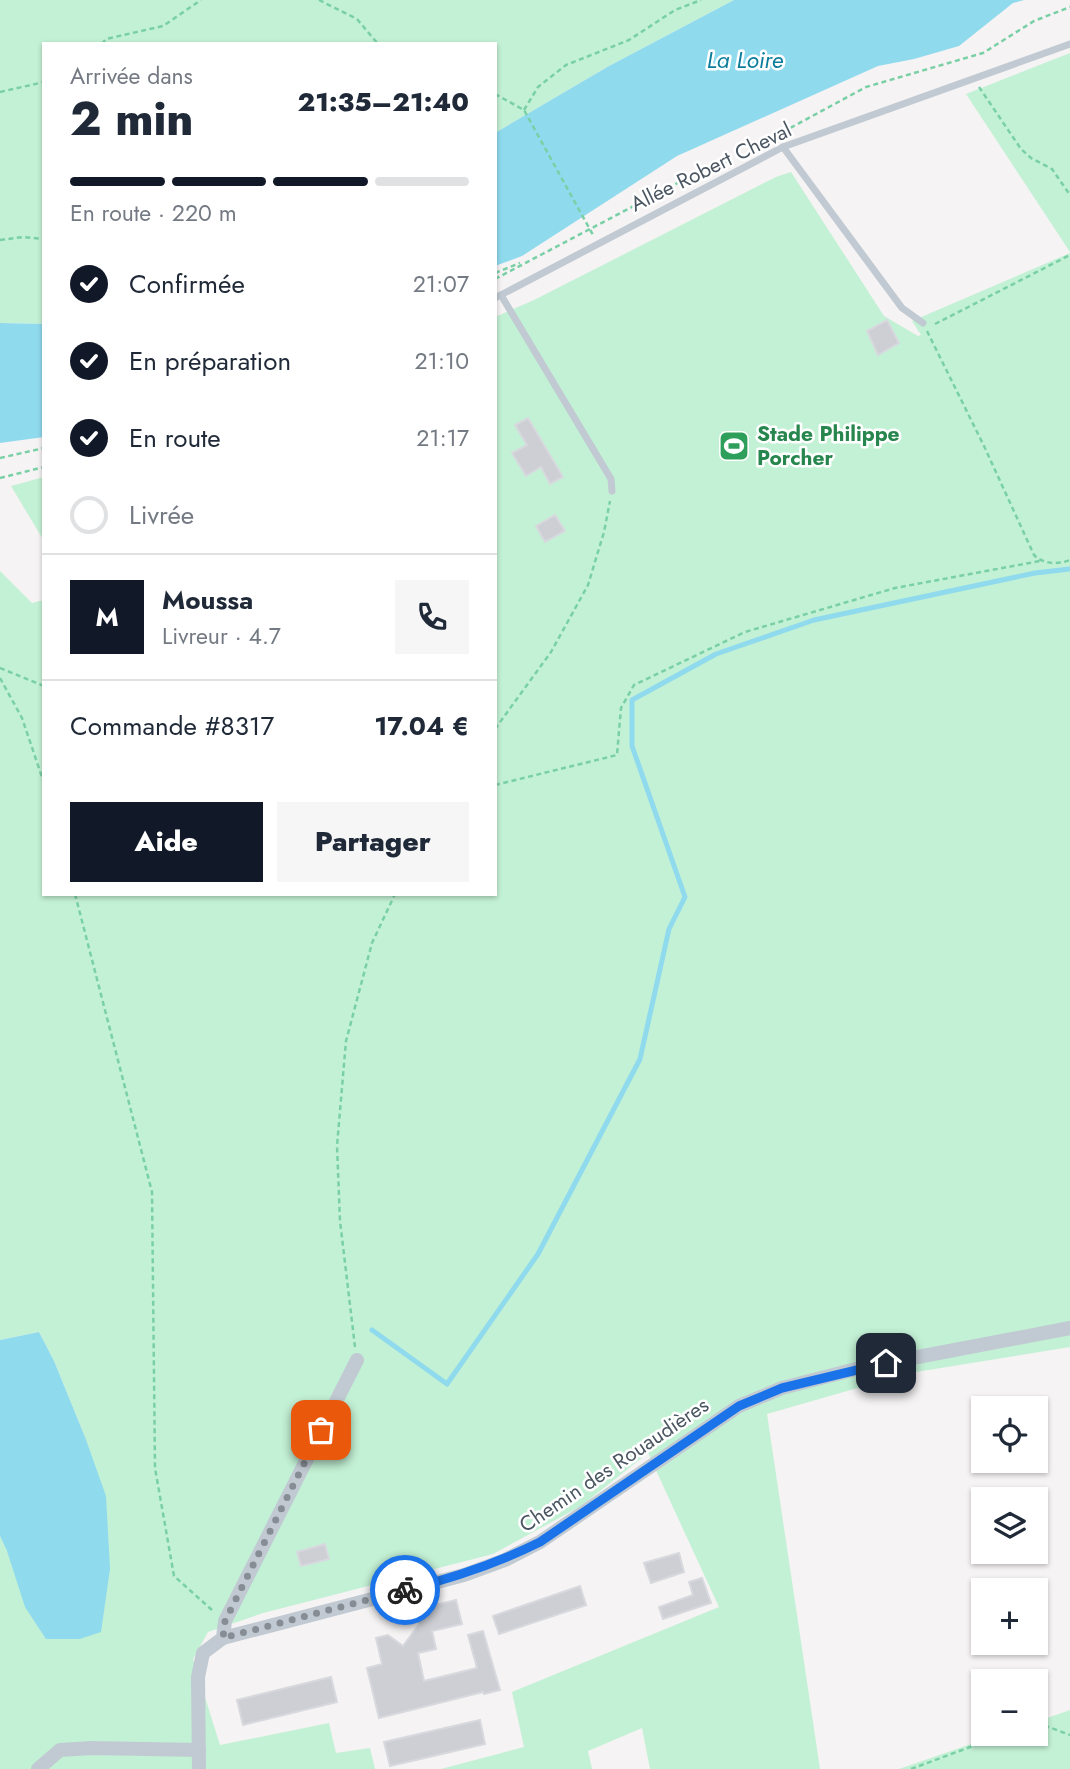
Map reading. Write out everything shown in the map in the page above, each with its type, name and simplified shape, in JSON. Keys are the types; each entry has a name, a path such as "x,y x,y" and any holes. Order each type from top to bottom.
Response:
{"street":[{"name":"Chemin des Rouaudières","path":"223,1638 464,1575 505,1560 540,1542 739,1406 782,1388 860,1368 1070,1328"},
{"path":"198,1769 198,1677 203,1653 223,1638 225,1621 357,1360"},
{"path":"38,1769 60,1750 199,1750"}],"lane":[{"name":"Allée Robert Cheval","path":"498,296 783,147 1070,44"},
{"path":"783,147 902,308 923,323"},
{"path":"498,296 611,479 611,492"}],"path":[{"path":"104,42 106,39 163,26 201,0"},
{"path":"320,0 357,19 376,42"},
{"path":"524,110 538,87 566,65 629,40 675,10 701,0"},
{"path":"976,79 981,93 1021,149 1031,158 1052,169 1070,195"},
{"path":"0,92 42,82"},
{"path":"497,95 524,110 589,228"},
{"path":"0,240 23,237 42,239"},
{"path":"1040,561 1034,555 926,328 1070,256"},
{"path":"497,272 530,259"},
{"path":"0,458 42,448"},
{"path":"0,478 42,468"},
{"path":"497,726 551,652 588,585 604,532 611,492"},
{"path":"497,785 617,755 621,708 634,685 745,632 895,588 1040,561 1061,564 1070,560"},
{"path":"0,668 42,685"},
{"path":"0,678 22,718 42,777"},
{"path":"76,896 152,1192 155,1468 174,1576 225,1621"},
{"path":"357,1360 340,1221 337,1146 346,1041 372,943 394,896"},
{"path":"1048,1727 1070,1735"},
{"path":"911,1769 973,1746"}],"green space":[{"path":"0,0 734,0 609,66 497,132 497,42 42,42 42,324 0,323"},
{"path":"1070,53 1070,252 966,94"},
{"path":"791,172 884,316 918,336 921,335 912,321 1070,253 1070,1347 910,1373 767,1414 820,1769 650,1769 642,1728 588,1751 592,1769 441,1769 524,1747 512,1692 719,1607 648,1453 581,1506 493,1554 263,1613 208,1632 193,1659 220,1745 329,1723 336,1753 370,1748 375,1769 0,1769 0,1536 7,1551 85,1437 54,1361 39,1332 0,1340 0,571 32,603 42,600 42,896 497,896 497,316 776,177"},
{"path":"42,478 42,538 11,486"},
{"path":"1070,1710 1070,1769 899,1769 971,1744 1048,1746 1048,1718"}],"water":[{"name":"La Loire","path":"734,0 1024,0 1013,3 959,46 878,66 677,156 522,256 497,265 497,132 609,66"},
{"path":"0,323 42,324 42,437 0,443"},
{"path":"39,1332 54,1361 106,1496 110,1569 101,1632 80,1639 46,1639 25,1607 0,1536 0,1340"}],"building":[{"path":"887,320 899,343 878,355 867,331"},
{"path":"528,418 563,477 550,484 541,467 526,476 512,453 527,445 515,425"},
{"path":"555,515 565,531 545,542 536,526"},
{"path":"325,1544 329,1559 301,1566 297,1552"},
{"path":"679,1553 684,1572 651,1583 644,1563"},
{"path":"702,1578 711,1603 663,1619 659,1607 693,1595 689,1582"},
{"path":"580,1586 586,1605 499,1634 493,1616"},
{"path":"456,1600 462,1624 432,1631 436,1649 418,1653 424,1681 477,1668 468,1635 483,1631 500,1690 379,1718 367,1668 382,1664 376,1638 388,1635 403,1646 419,1624 415,1610"},
{"path":"331,1677 337,1702 243,1725 237,1700"},
{"path":"480,1720 485,1744 390,1766 384,1742"}],"waterway":[{"path":"372,1330 447,1384 538,1254 640,1059 669,929 685,897 632,746 632,700 716,654 814,620 1035,573 1070,569"}],"way so far":[{"path":"321,1430 225,1621 223,1638 405,1590"}],"place":[{"name":"Stade Philippe Porcher","path":"734,446"}],"route":[{"path":"405,1590 464,1575 505,1560 540,1542 739,1406 782,1388 886,1363"}]}
